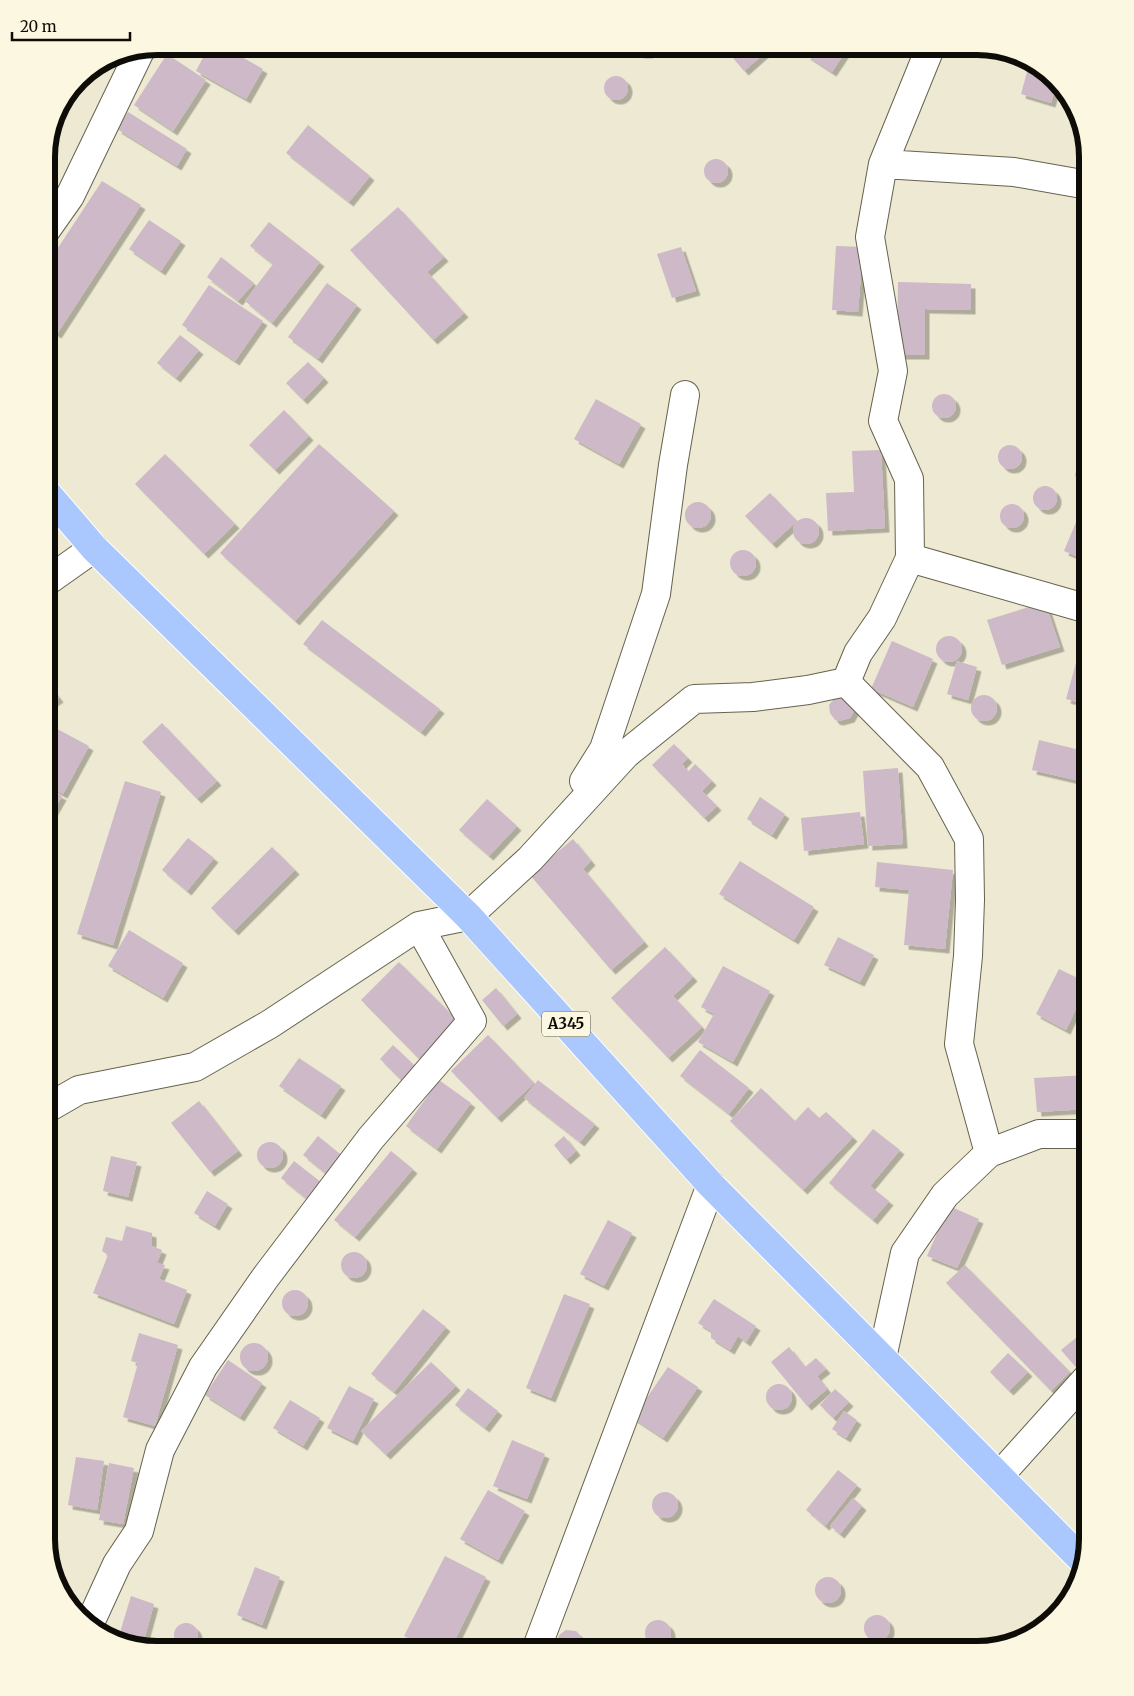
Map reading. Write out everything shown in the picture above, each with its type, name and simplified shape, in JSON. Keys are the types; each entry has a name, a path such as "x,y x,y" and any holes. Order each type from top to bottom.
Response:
{"highway":[{"name":"A345","path":"55,502 94,548 468,916 710,1185 1077,1555"}],"street":[{"path":"846,682 858,653 882,618 910,558 910,479 883,421 893,371 870,237 884,164 927,55"},
{"path":"55,217 70,196 138,57"},
{"path":"884,164 1014,172 1079,183"},
{"path":"548,840 604,749 656,594 673,465 685,395"},
{"path":"55,576 94,548"},
{"path":"910,558 1079,606"},
{"path":"55,1104 79,1090 195,1067 270,1024 419,926 468,916 530,859 626,754 694,699 752,697 808,690 846,682"},
{"path":"846,682 930,767 969,838 970,900 968,956 959,1044 989,1153"},
{"path":"92,1618 117,1564 140,1531 160,1450 203,1367 265,1278 371,1138 472,1021 419,926"},
{"path":"882,1358 905,1253 945,1195 989,1153 1039,1134 1079,1134"},
{"path":"539,1641 710,1185"},
{"path":"999,1476 1079,1387"}],"building":[{"path":"166,55 206,80 173,131 134,105"},
{"path":"204,55 238,55 263,69 246,99 196,71"},
{"path":"731,55 762,55 744,71"},
{"path":"806,55 843,55 832,72"},
{"path":"1028,69 1039,76 1054,91 1051,103 1021,94"},
{"path":"616,76 625,79 628,88 625,97 616,100 607,97 604,88 607,79"},
{"path":"128,112 187,149 177,166 117,129"},
{"path":"308,125 370,176 349,202 286,153"},
{"path":"716,159 725,162 728,171 725,180 716,183 707,180 704,171 707,162"},
{"path":"102,181 141,205 57,334 55,333 55,252"},
{"path":"398,207 444,257 427,272 464,313 433,340 350,250"},
{"path":"149,220 181,241 161,271 129,249"},
{"path":"269,222 320,262 272,323 245,301 273,264 250,246"},
{"path":"836,246 863,247 858,312 832,310"},
{"path":"681,247 696,291 672,298 657,254"},
{"path":"221,257 254,283 238,301 207,277"},
{"path":"898,282 971,284 971,310 925,309 925,355 897,355"},
{"path":"327,283 357,305 318,359 288,337"},
{"path":"209,285 263,321 235,361 182,325"},
{"path":"180,335 199,350 176,378 157,363"},
{"path":"308,362 324,378 303,400 286,383"},
{"path":"944,394 953,397 956,406 953,415 944,418 935,415 932,406 935,397"},
{"path":"596,399 641,424 619,464 574,439"},
{"path":"284,410 309,436 275,470 249,445"},
{"path":"319,444 394,511 295,621 220,553"},
{"path":"1010,445 1019,448 1022,457 1019,466 1010,469 1001,466 998,457 1001,448"},
{"path":"881,450 885,528 828,531 826,493 854,492 852,451"},
{"path":"165,454 235,524 204,554 135,484"},
{"path":"1079,466 1079,484 1075,475"},
{"path":"1045,486 1054,489 1057,498 1054,507 1045,510 1036,507 1033,498 1036,489"},
{"path":"770,493 797,521 772,544 745,516"},
{"path":"698,502 707,506 711,515 707,524 698,528 689,524 685,515 689,506"},
{"path":"1012,504 1021,507 1024,516 1021,525 1012,528 1003,525 1000,516 1003,507"},
{"path":"1079,515 1079,557 1064,551"},
{"path":"806,518 815,522 819,531 815,540 806,544 797,540 793,531 797,522"},
{"path":"743,550 752,554 756,563 752,572 743,576 734,572 730,563 734,554"},
{"path":"1045,602 1060,647 1002,665 987,620"},
{"path":"322,620 440,709 421,732 303,644"},
{"path":"949,636 958,640 962,649 958,658 949,662 940,658 936,649 940,640"},
{"path":"892,641 933,659 913,707 871,689"},
{"path":"1079,652 1079,703 1066,699"},
{"path":"957,661 977,667 968,700 947,694"},
{"path":"55,693 59,698 55,701"},
{"path":"843,695 855,707 850,718 839,721 835,720 830,713 829,705 835,698"},
{"path":"984,695 993,699 997,708 993,717 984,721 975,717 971,708 975,699"},
{"path":"162,723 217,781 197,799 142,742"},
{"path":"55,728 89,746 63,794 55,790"},
{"path":"1039,740 1079,750 1079,781 1032,770"},
{"path":"674,744 688,758 682,764 688,772 695,764 712,781 702,791 717,806 704,818 652,765"},
{"path":"898,768 903,844 868,846 863,771"},
{"path":"125,781 161,792 113,945 77,934"},
{"path":"55,792 62,796 55,808"},
{"path":"760,797 785,814 772,835 747,819"},
{"path":"487,799 517,826 489,856 459,830"},
{"path":"860,812 864,844 804,851 801,818"},
{"path":"188,838 214,858 187,891 162,870"},
{"path":"573,839 591,861 583,869 644,942 611,970 530,875"},
{"path":"272,847 295,870 234,931 211,908"},
{"path":"740,861 814,907 794,940 719,894"},
{"path":"877,862 953,870 945,949 904,945 909,890 875,887"},
{"path":"129,930 183,963 163,998 108,966"},
{"path":"838,937 874,955 860,982 824,965"},
{"path":"665,947 693,977 673,996 702,1027 668,1058 611,998"},
{"path":"399,962 461,1024 422,1062 361,1000"},
{"path":"723,966 770,991 733,1062 698,1042 714,1014 701,1007"},
{"path":"1059,969 1079,979 1079,1002 1066,1030 1036,1014"},
{"path":"496,988 517,1014 503,1026 482,1000"},
{"path":"488,1035 534,1083 497,1118 451,1071"},
{"path":"393,1045 416,1067 403,1082 380,1059"},
{"path":"700,1050 749,1088 729,1114 680,1076"},
{"path":"299,1058 341,1086 321,1115 279,1086"},
{"path":"1079,1076 1079,1110 1037,1112 1034,1078"},
{"path":"439,1080 471,1103 437,1149 406,1126"},
{"path":"538,1080 595,1124 580,1142 524,1098"},
{"path":"761,1088 795,1121 808,1107 819,1118 826,1112 853,1137 803,1190 730,1121"},
{"path":"199,1101 238,1151 210,1172 171,1123"},
{"path":"873,1129 900,1150 870,1186 889,1201 873,1220 829,1183"},
{"path":"318,1136 345,1158 329,1176 303,1155"},
{"path":"564,1136 576,1151 566,1160 554,1145"},
{"path":"270,1142 279,1146 283,1155 279,1164 270,1168 261,1164 257,1155 261,1146"},
{"path":"391,1151 413,1169 355,1237 334,1220"},
{"path":"111,1156 137,1162 128,1197 103,1191"},
{"path":"294,1161 322,1183 308,1200 281,1178"},
{"path":"207,1191 228,1204 215,1226 194,1213"},
{"path":"949,1206 979,1219 957,1268 927,1256"},
{"path":"608,1220 632,1233 604,1286 580,1274"},
{"path":"126,1226 152,1233 152,1246 162,1250 157,1263 165,1265 159,1279 187,1290 174,1324 93,1293 108,1255 102,1251 106,1237 122,1241"},
{"path":"354,1252 363,1256 367,1265 363,1274 354,1278 345,1274 341,1265 345,1256"},
{"path":"965,1265 1070,1372 1051,1391 946,1283"},
{"path":"295,1290 304,1294 308,1303 304,1312 295,1316 286,1312 282,1303 286,1294"},
{"path":"564,1294 590,1304 551,1398 526,1388"},
{"path":"714,1299 756,1326 746,1342 738,1336 730,1350 711,1338 711,1331 698,1323"},
{"path":"423,1309 446,1327 394,1392 371,1374"},
{"path":"139,1333 178,1345 155,1426 123,1417 138,1363 131,1361"},
{"path":"1079,1335 1079,1361 1074,1365 1061,1350"},
{"path":"254,1343 264,1347 268,1357 264,1367 254,1371 244,1367 240,1357 244,1347"},
{"path":"789,1347 805,1367 816,1358 826,1369 817,1376 827,1389 807,1406 771,1362"},
{"path":"1008,1353 1028,1372 1009,1391 990,1372"},
{"path":"228,1360 262,1383 240,1417 205,1395"},
{"path":"431,1362 456,1386 386,1455 361,1431"},
{"path":"668,1367 698,1387 663,1438 633,1418"},
{"path":"779,1384 788,1388 792,1397 788,1406 779,1410 770,1406 766,1397 770,1388"},
{"path":"349,1386 374,1399 353,1441 327,1428"},
{"path":"468,1388 498,1411 485,1428 455,1405"},
{"path":"835,1389 849,1402 833,1418 820,1405"},
{"path":"290,1400 320,1418 303,1446 273,1428"},
{"path":"844,1411 857,1420 846,1438 832,1429"},
{"path":"512,1440 545,1454 527,1499 493,1486"},
{"path":"76,1457 104,1461 97,1510 68,1505"},
{"path":"109,1463 134,1468 123,1524 99,1520"},
{"path":"838,1470 857,1485 825,1526 806,1510"},
{"path":"488,1490 525,1511 498,1560 460,1539"},
{"path":"665,1492 674,1496 678,1505 674,1514 665,1518 656,1514 652,1505 656,1496"},
{"path":"853,1498 862,1506 840,1534 830,1526"},
{"path":"445,1556 486,1577 454,1641 413,1641 404,1636"},
{"path":"255,1567 280,1577 262,1625 237,1615"},
{"path":"828,1577 837,1581 841,1590 837,1599 828,1603 819,1599 815,1590 819,1581"},
{"path":"131,1596 154,1604 144,1640 120,1634"},
{"path":"877,1615 886,1619 890,1628 886,1637 877,1641 868,1637 864,1628 868,1619"},
{"path":"653,1621 663,1621 670,1628 671,1633 668,1641 648,1641 646,1638 646,1628"},
{"path":"181,1624 191,1624 197,1630 196,1641 175,1640 175,1630"},
{"path":"566,1630 576,1631 582,1641 558,1641 559,1635"}]}
